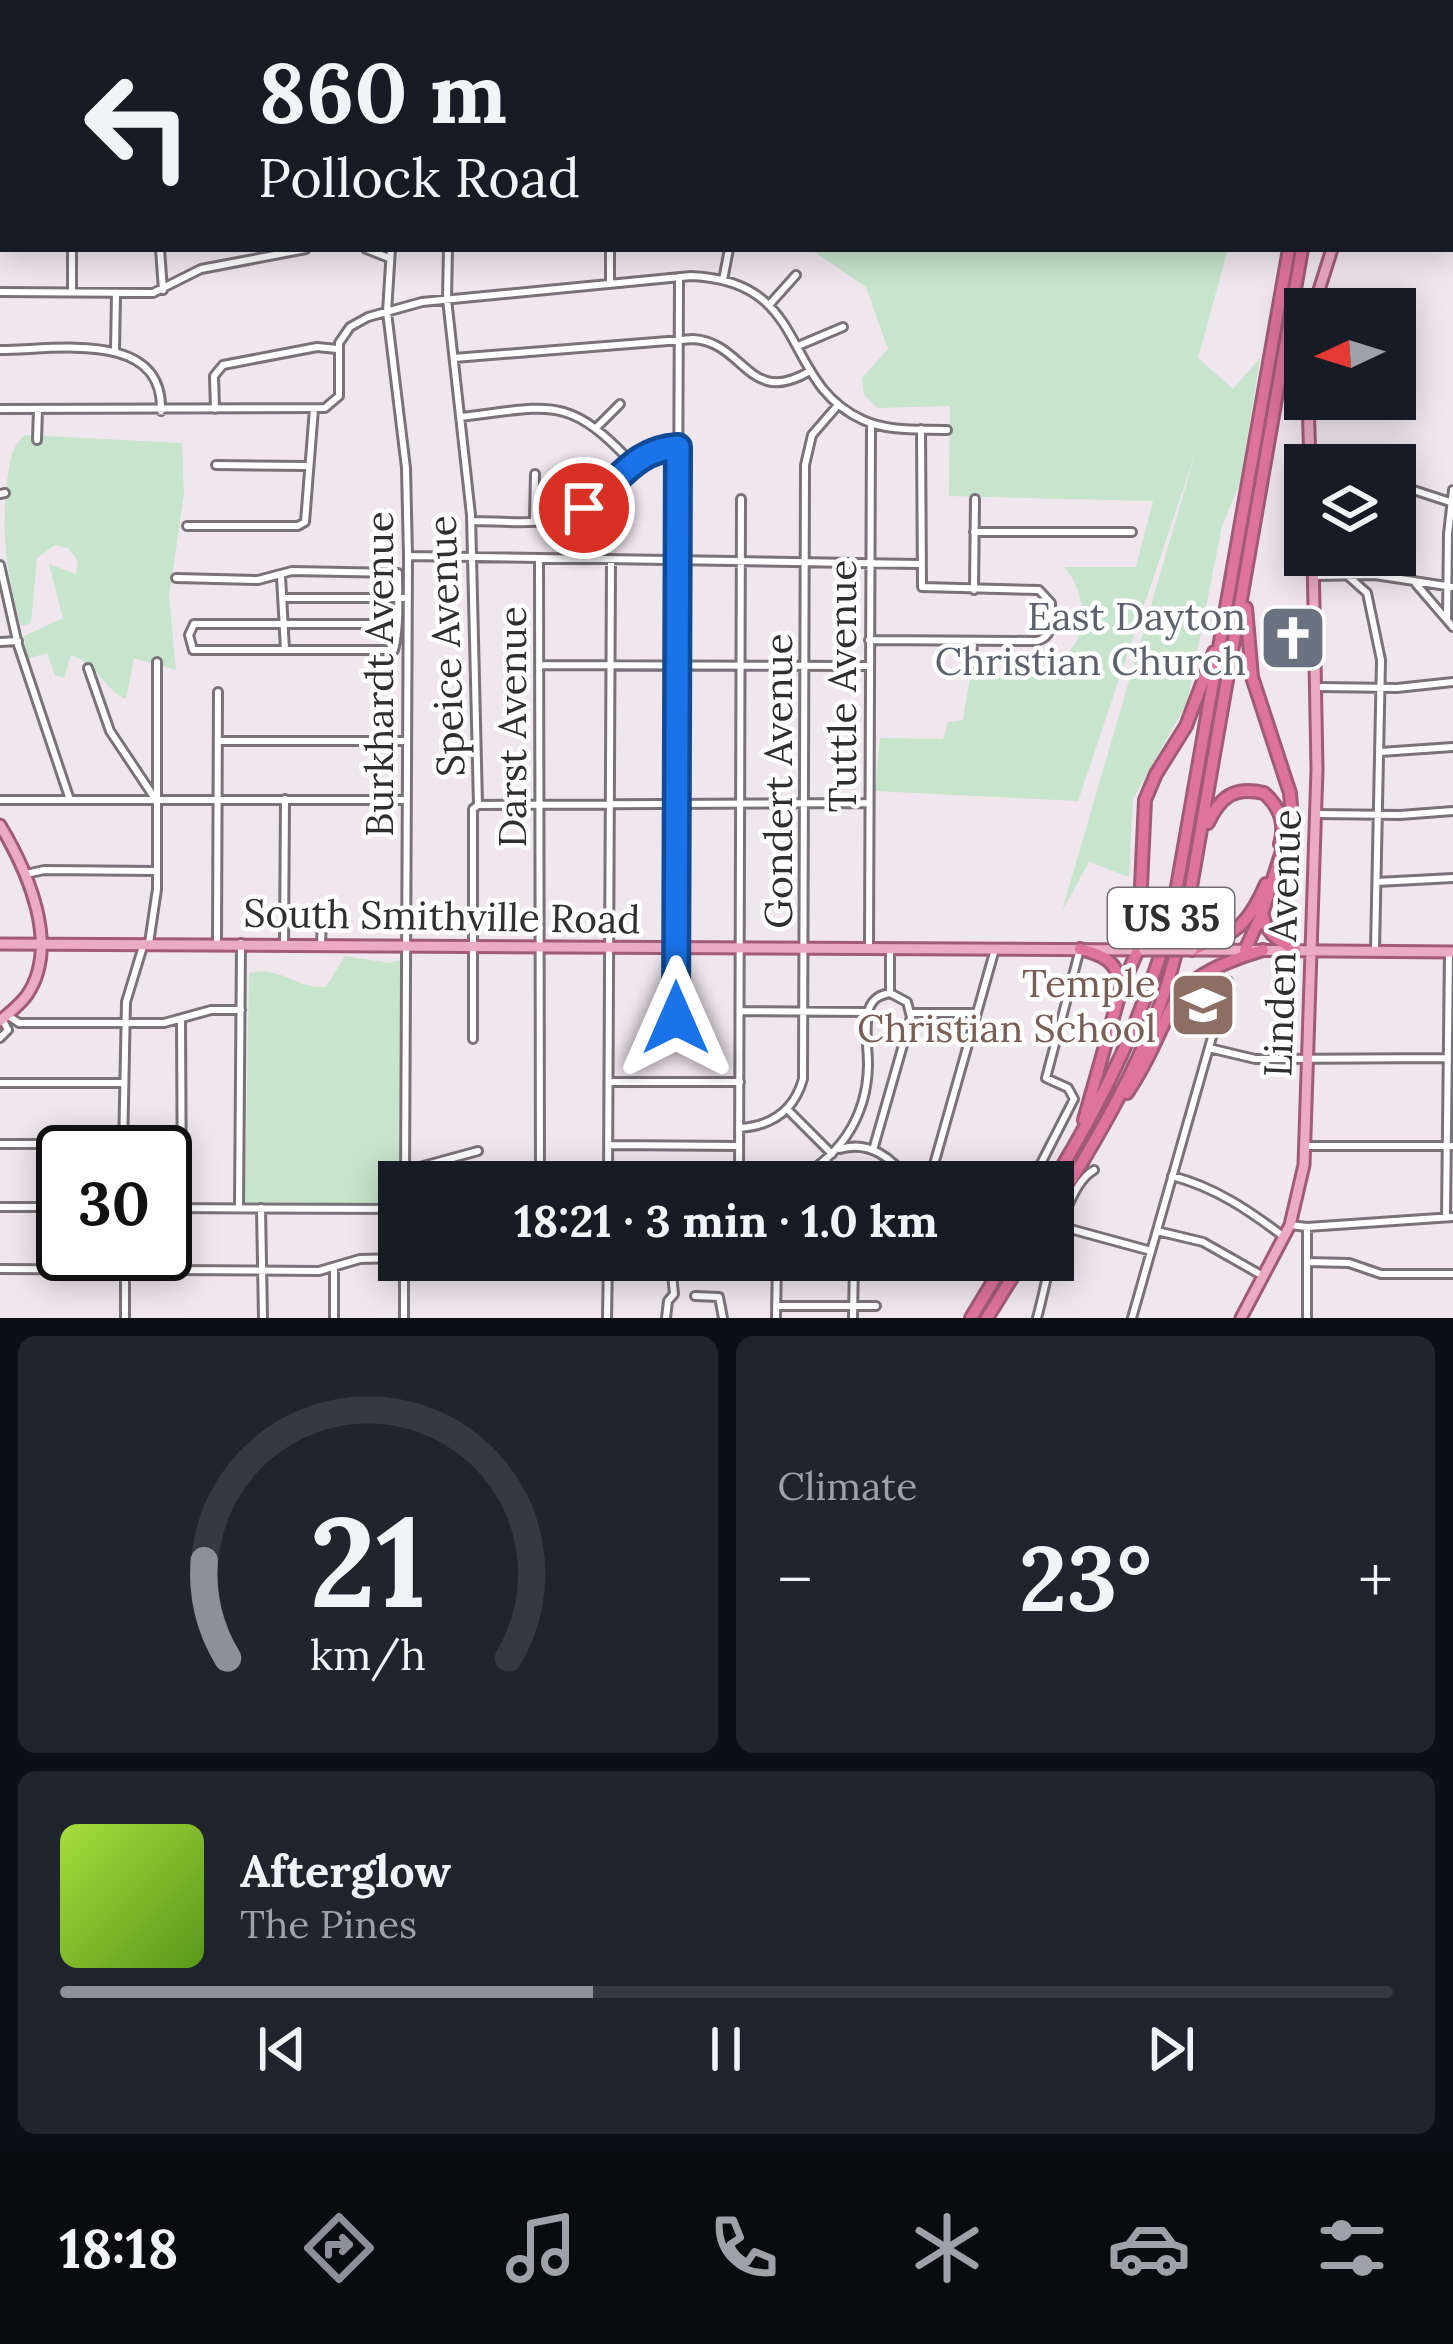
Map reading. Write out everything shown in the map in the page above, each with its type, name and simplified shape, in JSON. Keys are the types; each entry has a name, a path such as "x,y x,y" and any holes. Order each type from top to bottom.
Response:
{"highway":[{"name":"US 35","path":"1066,1161 1116,1074 1156,972 1178,888 1288,252"},
{"name":"US 35","path":"1074,1175 1136,1061 1167,986 1199,849 1301,252"},
{"path":"1245,950 1263,911 1292,819 1290,793 1252,677 1246,614 1249,556"},
{"path":"1069,1157 1100,1075 1122,986 1141,950 1145,800 1186,726 1225,633"},
{"path":"1192,950 1237,931 1249,920 1282,836 1275,803 1255,790 1228,793 1209,819 1199,849"},
{"path":"1263,911 1271,934 1295,950"},
{"path":"1080,949 1110,960 1118,968 1122,986"},
{"path":"1089,1150 1141,1072 1182,988 1214,966 1263,950"},
{"path":"971,1318 993,1281"},
{"path":"987,1318 1010,1281"}],"main road":[{"path":"1320,288 1331,252"},
{"name":"Linden Avenue","path":"1240,1318 1290,1225 1305,1146 1316,814 1314,576"},
{"path":"0,825 26,874 39,944 34,982 3,1018"},
{"name":"South Smithville Road","path":"0,944 1451,952"}],"street":[{"path":"72,252 72,292"},
{"path":"160,252 163,290"},
{"name":"Speice Avenue","path":"448,252 447,299 472,521 478,806 473,809 472,1040"},
{"path":"610,252 610,284"},
{"path":"723,280 728,252"},
{"path":"0,292 163,290 196,270 257,253"},
{"name":"Burkhardt Avenue","path":"390,254 387,312 406,468 408,556 405,1161"},
{"path":"770,304 796,275"},
{"path":"676,1029 679,277"},
{"path":"0,409 329,407 338,400 337,349 355,323 447,299 679,277 723,280 770,304 789,327 810,371 838,405 871,424 947,430"},
{"path":"115,351 116,293"},
{"path":"798,346 843,328"},
{"path":"453,358 679,340 717,344 748,373 766,382 793,380 810,371"},
{"path":"214,409 214,376 223,365 317,347 337,349"},
{"path":"0,350 115,351 135,357 149,369 160,390 161,411"},
{"path":"597,427 620,404"},
{"name":"Gondert Avenue","path":"788,1109 803,1079 805,1012 807,448 816,429 838,405"},
{"path":"187,526 298,526 307,518 314,409"},
{"path":"460,417 557,409 574,413 597,427 632,463"},
{"path":"38,410 38,440"},
{"name":"Tuttle Avenue","path":"869,948 871,424"},
{"path":"869,640 1041,641 1050,632 1049,598 1039,590 925,589 919,581 921,429"},
{"path":"472,521 555,519 584,508 632,463 656,450 678,447"},
{"path":"216,465 307,466"},
{"path":"534,521 535,474"},
{"path":"1416,489 1452,503"},
{"path":"1450,623 1453,490"},
{"path":"739,1161 741,499"},
{"path":"974,590 975,499"},
{"path":"974,532 1132,532"},
{"path":"408,556 919,564"},
{"name":"Darst Avenue","path":"538,560 540,1161"},
{"path":"609,1161 611,561"},
{"path":"0,565 17,641 70,800"},
{"path":"176,578 267,580 281,574 398,573 397,624 394,650 190,649 190,626 397,624"},
{"path":"281,574 285,650"},
{"path":"1348,576 1367,592"},
{"path":"1375,576 1367,592 1378,631 1381,688 1375,950"},
{"path":"1381,576 1450,587"},
{"path":"1414,583 1450,623"},
{"path":"283,598 408,598"},
{"path":"0,642 17,641"},
{"path":"972,664 973,641"},
{"path":"123,1125 128,994 146,943 157,871 157,662"},
{"path":"539,665 869,666"},
{"path":"88,668 110,730 156,800"},
{"path":"1317,687 1453,682"},
{"path":"217,944 218,692"},
{"path":"218,741 407,740"},
{"path":"1380,752 1453,747"},
{"path":"284,945 285,799"},
{"path":"0,800 406,800"},
{"path":"478,806 868,803"},
{"path":"1316,814 1453,811"},
{"path":"26,874 44,869 157,871"},
{"path":"1377,882 1453,878"},
{"path":"321,945 322,919 327,914"},
{"path":"239,1208 242,944"},
{"path":"890,948 890,993"},
{"path":"935,1161 995,949"},
{"path":"1042,1161 1074,1097 1068,1088 1046,1080 1080,949"},
{"path":"1290,1225 1449,1217 1451,952"},
{"path":"1132,1318 1228,981"},
{"path":"830,1161 864,1097 868,1012 874,1000 890,993 903,998 911,1013 873,1150"},
{"path":"3,1018 19,1023 125,1022 181,1020 211,1010 241,1010"},
{"path":"740,1011 868,1012"},
{"path":"911,1013 977,1013"},
{"path":"0,1038 8,1033 3,1018"},
{"path":"181,1020 182,1125"},
{"path":"1209,1048 1249,1059 1448,1058"},
{"path":"609,1082 740,1082"},
{"path":"0,1083 124,1084"},
{"path":"740,1128 764,1124 788,1109 832,1155"},
{"path":"0,1144 36,1145"},
{"path":"609,1145 739,1146"},
{"path":"823,1161 851,1146 873,1150 889,1161"},
{"path":"1305,1146 1450,1146"},
{"path":"442,1161 478,1151"},
{"path":"1074,1190 1094,1170"},
{"path":"1172,1177 1207,1187 1284,1237"},
{"path":"0,1207 36,1207"},
{"path":"192,1208 378,1209"},
{"path":"261,1208 263,1318"},
{"path":"1306,1227 1307,1318"},
{"path":"1074,1230 1151,1251"},
{"path":"1157,1231 1203,1242 1264,1276"},
{"path":"192,1270 334,1270 360,1259 378,1259"},
{"path":"1307,1262 1348,1263 1381,1274 1453,1274"},
{"path":"0,1269 36,1269"},
{"path":"334,1270 334,1318"},
{"path":"125,1281 125,1318"},
{"path":"403,1281 404,1318"},
{"path":"607,1318 608,1281"},
{"path":"667,1318 673,1281"},
{"path":"776,1318 777,1281"},
{"path":"853,1318 854,1281"},
{"path":"1037,1318 1048,1281"},
{"path":"695,1295 719,1297 723,1318"},
{"path":"776,1306 876,1306"}],"green space":[{"path":"814,252 1227,252 1198,358 1233,389 1260,358 1240,483 1222,526 1187,703 1133,799 1129,877 1089,862 1062,911 1196,451 1078,801 875,791 880,738 943,739 948,722 963,720 971,670 1039,668 1069,652 1077,641 1082,616 1078,590 1065,567 1136,567 1153,501 949,496 950,406 878,408 864,395 862,378 888,349 866,287"},
{"path":"25,435 182,443 184,495 169,596 176,670 134,658 126,699 71,655 64,678 55,675 47,653 26,659 24,636 63,618 49,564 76,574 78,561 68,548 55,545 37,558 31,623 21,626 8,566 5,509 11,457"},
{"path":"345,956 389,963 403,960 399,1161 378,1161 378,1204 245,1202 249,973 271,973 326,987"}],"place":[{"name":"East Dayton Christian Church","path":"1293,638"},
{"name":"Temple Christian School","path":"1203,1005"}],"route":[{"path":"584,508 635,460 649,452 678,447 676,1018"}]}
